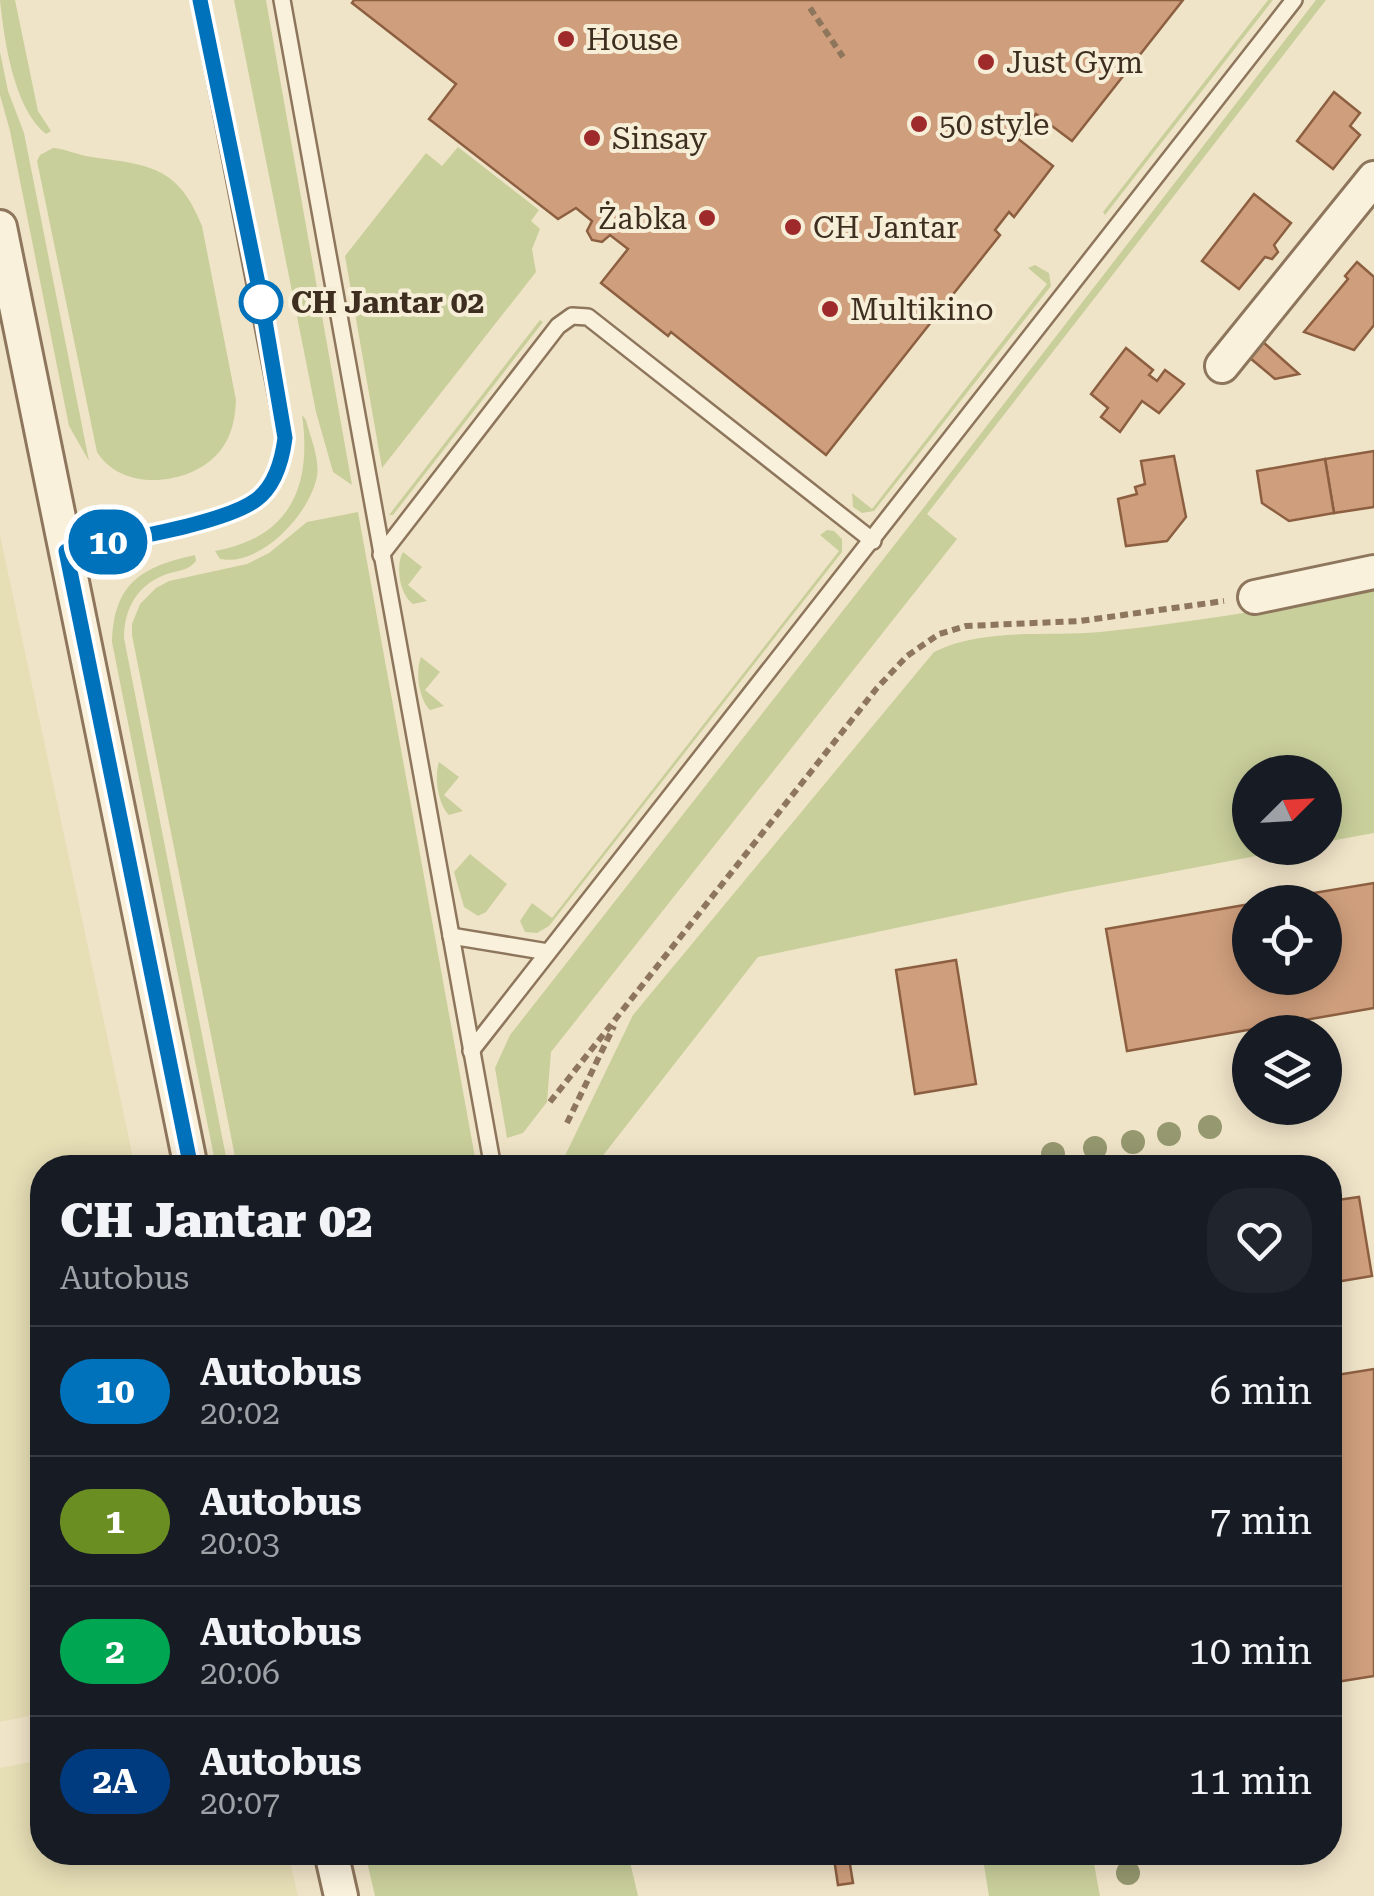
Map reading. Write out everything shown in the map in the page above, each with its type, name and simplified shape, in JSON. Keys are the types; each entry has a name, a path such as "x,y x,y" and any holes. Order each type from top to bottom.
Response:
{"street":[{"path":"1222,366 1374,178"},
{"path":"0,226 188,1155"},
{"path":"1255,597 1374,572"},
{"path":"334,1865 341,1896"}],"lane":[{"path":"66,551 231,514 258,499 272,483 282,460 285,438 262,303 200,0"},
{"path":"282,0 491,1155"},
{"path":"472,1051 1294,0"},
{"path":"381,555 558,326 572,316 588,318 873,541"},
{"path":"451,936 548,952"}],"path":[{"path":"810,8 843,57"},
{"path":"550,1102 877,688 908,656 939,634 966,626 1080,621 1255,597"},
{"path":"567,1123 621,1012"}],"shaded area":[{"path":"0,535 132,1155 30,1155 30,1716 0,1722"},
{"path":"30,1762 30,1865 291,1865 298,1896 0,1896 0,1768"}],"green space":[{"path":"0,0 15,0 38,111 51,131 46,134 35,123 18,91"},
{"path":"234,0 266,0 352,485 333,472 316,412"},
{"path":"1268,0 1273,0 1105,215 1103,212"},
{"path":"1316,0 1326,0 927,514 957,539 551,1052 547,1102 523,1133 507,1138 495,1068 510,1035"},
{"path":"0,52 8,91 24,133 89,461 69,426 0,95"},
{"path":"458,147 539,210 531,221 540,229 532,249 536,272 382,468 345,256 426,153 442,166"},
{"path":"53,148 159,172 183,191 202,226 236,400 232,427 224,445 208,463 192,472 175,478 140,479 108,465 97,452 37,161"},
{"path":"1035,265 1049,273 1051,286 874,511 862,513 853,507 852,493 872,509 1047,284 1028,268"},
{"path":"540,320 543,322 393,515 389,515"},
{"path":"302,415 318,469 305,506 267,546 251,555 220,559 215,551 262,534 279,521 291,504 303,464"},
{"path":"358,512 475,1155 235,1155 132,624 140,604 156,588 169,581 247,564 269,553 307,522"},
{"path":"827,530 842,539 842,552 549,926 537,933 525,932 520,921 532,903 552,918 839,551 820,535"},
{"path":"403,552 422,567 408,585 427,601 413,604 405,594 399,572"},
{"path":"195,555 196,561 190,567 157,578 141,591 130,607 124,638 226,1155 214,1155 112,642 118,605 125,592 146,572"},
{"path":"1374,590 1374,833 1342,839 1342,755 1232,755 1232,861 758,957 603,1155 565,1155 633,1015 934,652 994,636 1134,628"},
{"path":"421,657 440,672 425,690 444,706 430,710 423,699 418,677"},
{"path":"439,762 459,777 444,795 463,811 449,815 442,804 437,782"},
{"path":"470,854 507,884 486,912 478,916 464,907 454,872"},
{"path":"368,1865 631,1865 638,1896 375,1896"},
{"path":"984,1865 1094,1865 1100,1896 989,1896"}],"building":[{"name":"CH Jantar","path":"1183,0 1072,141 1036,114 1017,138 1053,166 1014,217 1009,212 995,230 1000,235 826,455 671,332 668,336 601,283 628,249 610,235 602,242 592,240 587,231 592,221 576,208 558,219 429,119 456,84 352,3"},
{"path":"1334,92 1360,113 1350,126 1360,135 1333,169 1297,141"},
{"path":"1254,194 1291,223 1274,245 1278,252 1272,259 1265,257 1239,289 1202,261"},
{"path":"1357,262 1374,277 1374,325 1354,350 1304,332 1348,279 1345,276"},
{"path":"1263,342 1299,374 1275,379 1250,358"},
{"path":"1126,348 1153,370 1149,375 1157,381 1165,370 1184,384 1159,413 1142,401 1120,432 1101,417 1108,408 1091,394"},
{"path":"1374,451 1374,507 1334,513 1325,459"},
{"path":"1174,456 1186,517 1167,541 1126,546 1118,499 1137,494 1135,487 1145,484 1141,461"},
{"path":"1325,459 1334,513 1289,521 1262,503 1257,471"},
{"path":"1374,883 1374,1008 1334,1015 1232,1015 1232,1033 1127,1051 1106,929 1232,907 1232,995 1342,995 1342,888"},
{"path":"956,960 976,1084 915,1094 896,970"},
{"path":"1359,1197 1372,1276 1342,1281 1342,1199"},
{"path":"1374,1369 1374,1676 1342,1681 1342,1374"},
{"path":"835,1865 850,1865 853,1883 838,1885"}],"bus line":[{"name":"10","path":"188,1155 66,551 231,514 258,499 272,483 282,460 285,438 262,303 200,0"}],"place":[{"name":"House","path":"566,39"},
{"name":"Just Gym","path":"986,62"},
{"name":"50 style","path":"919,124"},
{"name":"Sinsay","path":"592,138"},
{"name":"Żabka","path":"707,218"},
{"name":"CH Jantar","path":"793,227"},
{"name":"CH Jantar 02","path":"261,302"},
{"name":"Multikino","path":"830,309"}]}
